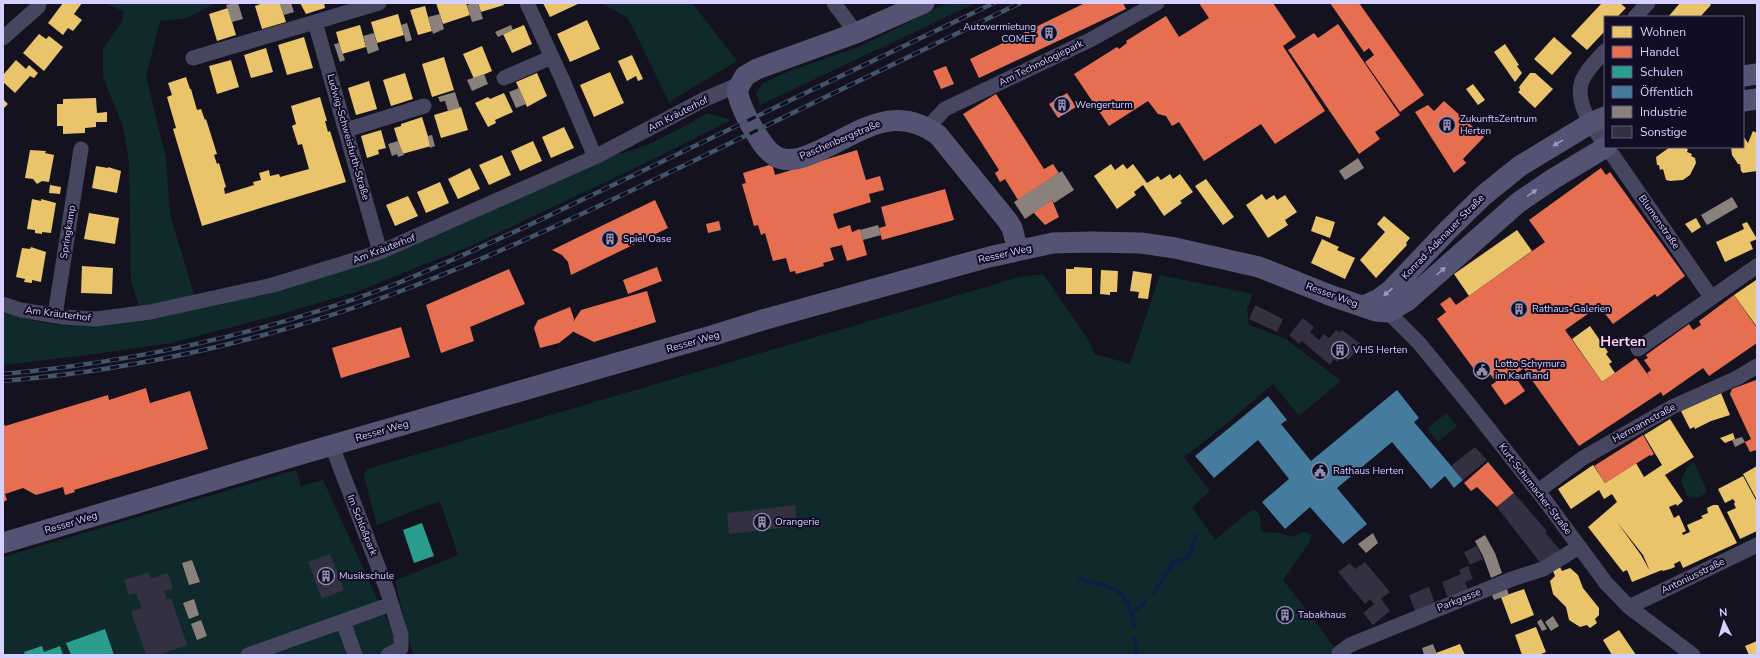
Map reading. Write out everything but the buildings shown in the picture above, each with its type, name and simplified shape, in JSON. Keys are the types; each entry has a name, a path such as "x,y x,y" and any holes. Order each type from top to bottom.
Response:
{"main road":[{"path":"740,84 745,76 757,69 856,34 924,3"},
{"path":"1744,76 1757,74"},
{"name":"Paschenbergstraße","path":"740,84 737,90 738,97 742,108 755,131 768,151 784,160 802,158 882,121 904,120 928,127 943,141 1007,220 1012,228 1018,250"},
{"path":"1744,101 1757,99"},
{"name":"Konrad-Adenauer-Straße","path":"1363,306 1380,299 1391,290 1448,230 1484,195 1520,166 1598,120"},
{"name":"Konrad-Adenauer-Straße","path":"1388,312 1407,301 1519,202 1604,147"},
{"name":"Resser Weg","path":"3,543 332,446 704,339 766,319 989,257 1053,243 1141,243 1162,246 1259,267 1332,296 1376,310 1388,312"}],"street":[{"path":"3,38 38,7 40,3"},
{"path":"193,58 379,3"},
{"path":"527,3 595,157"},
{"path":"834,3 856,34"},
{"name":"Am Technologiepark","path":"928,127 945,109 1090,40 1157,3"},
{"path":"1636,16 1648,3"},
{"name":"Ludwig-Schweisfurth-Straße","path":"315,22 380,252"},
{"name":"Blumenstraße","path":"1604,52 1593,64 1581,84 1581,95 1585,111 1598,120 1604,140"},
{"path":"504,78 552,58"},
{"name":"Am Kräuterhof","path":"3,304 21,310 95,319 150,312 273,285 380,252 595,157 706,99 740,84"},
{"path":"346,130 424,106"},
{"name":"Blumenstraße","path":"1607,148 1711,297"},
{"name":"Springkamp","path":"55,315 81,149"},
{"path":"1638,349 1757,266"},
{"name":"Kurt-Schumacher-Straße","path":"1388,312 1419,343 1538,491 1606,583 1629,607 1693,655"},
{"name":"Hermannstraße","path":"1538,491 1583,458 1672,407 1737,378 1757,366"},
{"name":"Im Schloßpark","path":"332,446 391,604 402,642 401,648 388,655"},
{"name":"Antoniusstraße","path":"1629,607 1757,545"},
{"name":"Parkgasse","path":"1339,652 1350,645 1512,579 1542,569 1579,547"},
{"path":"248,655 391,604"},
{"path":"343,621 356,655"}],"green space":[{"path":"104,3 216,3 187,18 160,21 146,76 166,159 170,215 195,297 140,308 131,282 129,162 123,127 103,77 103,49 123,20 123,11"},
{"path":"601,3 692,3 737,61 669,102 628,18"},
{"path":"947,3 976,3 760,105 756,93 763,83 792,70 859,47"},
{"path":"708,113 731,120 658,157 475,244 356,292 274,316 171,343 3,365 3,311 27,319 55,325 88,324 270,291 608,156 648,144"},
{"path":"1043,274 1087,338 1095,354 1130,364 1160,275 1253,294 1247,309 1249,325 1286,339 1341,381 1299,416 1273,384 1225,425 1184,457 1210,491 1192,507 1215,540 1251,510 1256,510 1260,516 1261,532 1281,533 1292,537 1304,532 1312,535 1309,543 1283,580 1340,655 413,655 395,581 458,555 440,501 377,525 364,477 367,469 1020,277"},
{"path":"1446,413 1457,426 1438,442 1427,429"},
{"path":"1694,462 1707,491 1695,498 1687,496 1681,480 1687,468"},
{"path":"296,470 301,486 323,480 403,655 3,655 3,557"}],"waterway":[{"path":"1154,593 1173,563 1188,558 1196,536"},
{"path":"1080,579 1111,588 1124,597 1132,614 1134,627"},
{"path":"1132,613 1145,602"},
{"path":"1135,638 1136,655"}],"railway":[{"path":"3,374 101,362 247,332 342,303 388,287 523,228 994,3"},
{"path":"3,381 102,369 201,351 298,325 393,294 475,262 595,208 1020,3"}],"place":[{"name":"Autovermietung COMET","path":"1049,33"},
{"name":"Wengerturm","path":"1062,105"},
{"name":"ZukunftsZentrum Herten","path":"1447,125"},
{"name":"Spiel Oase","path":"610,239"},
{"name":"Rathaus-Galerien","path":"1519,309"},
{"name":"VHS Herten","path":"1340,350"},
{"name":"Lotto Schymura im Kaufland","path":"1482,370"},
{"name":"Rathaus Herten","path":"1320,471"},
{"name":"Orangerie","path":"762,522"},
{"name":"Musikschule","path":"326,576"},
{"name":"Tabakhaus","path":"1285,615"}],"district":[{"name":"Herten","path":"1623,341"}]}
